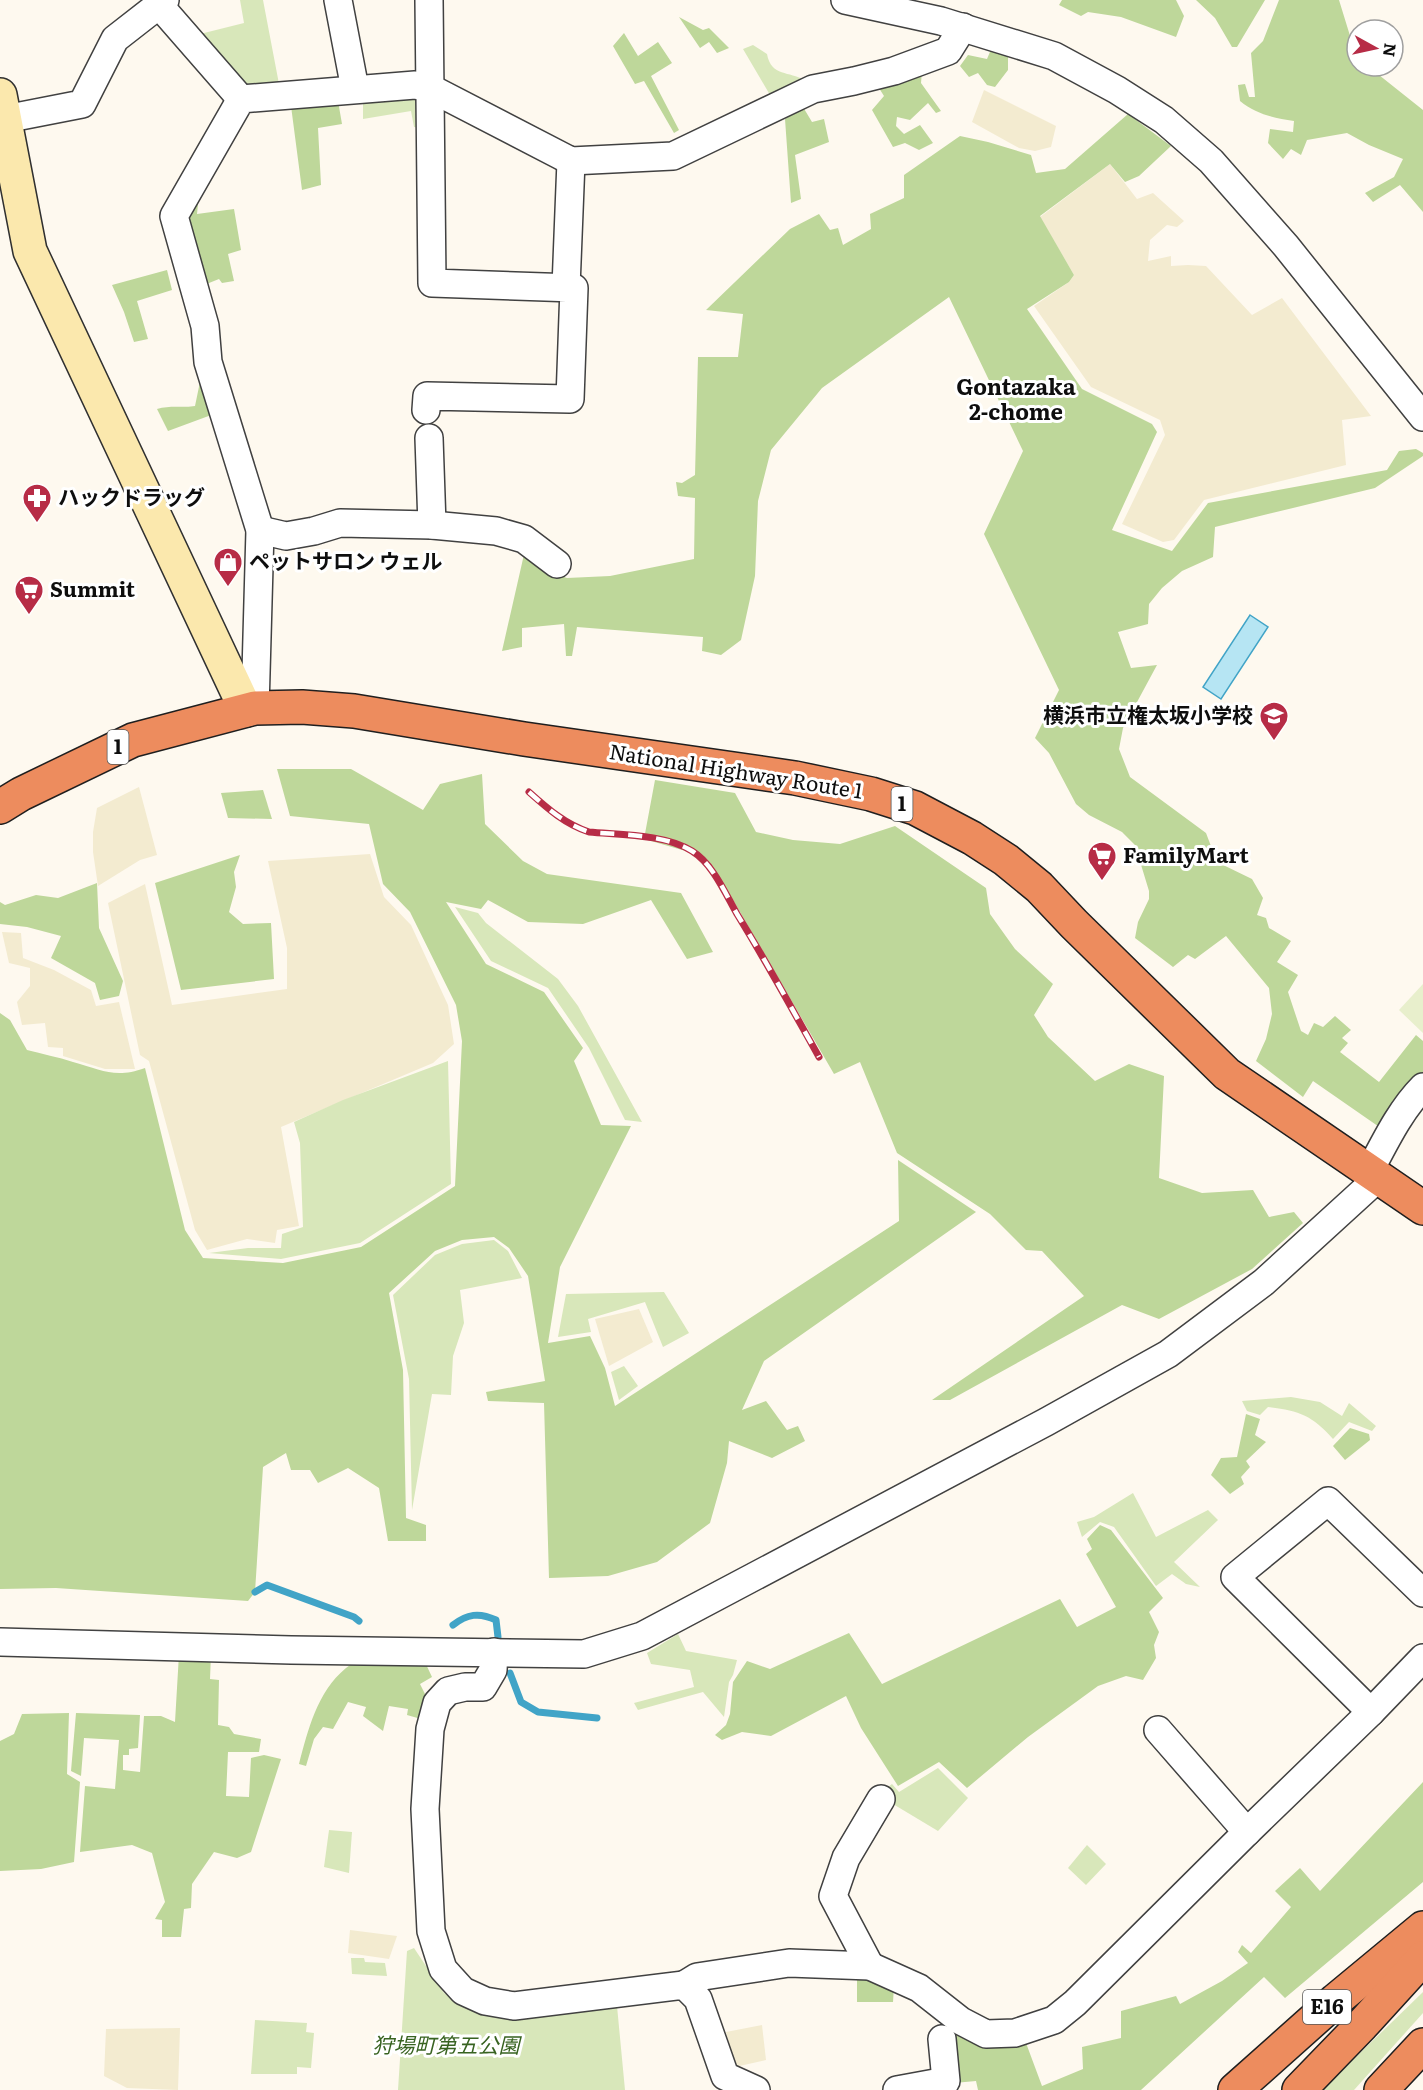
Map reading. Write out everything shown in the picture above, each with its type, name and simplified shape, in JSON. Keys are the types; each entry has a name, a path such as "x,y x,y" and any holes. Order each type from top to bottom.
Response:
{"highway":[{"name":"National Highway Route 1","path":"0,807 21,794 133,740 251,709 302,707 354,711 524,739 795,778 871,794 915,808 972,838 1014,867 1040,887 1074,924 1227,1074 1423,1208"},
{"name":"E16","path":"1235,2090 1336,2000 1423,1928"},
{"path":"1299,2090 1423,1958"},
{"path":"1381,2090 1423,2045"}],"street":[{"path":"338,0 355,89"},
{"path":"426,410 427,396 570,399 574,288 432,283 429,0"},
{"path":"845,0 925,8 963,27 1054,56 1117,90 1164,120 1211,161 1286,246 1423,417"},
{"path":"241,99 162,2 115,39 82,104 2,112 30,251 251,709"},
{"path":"241,99 414,85 430,88 571,161 673,156 813,88 894,71 948,51 963,27"},
{"path":"241,99 174,216 205,326 208,362 260,530 251,709"},
{"path":"566,288 571,161"},
{"path":"429,438 432,525"},
{"path":"260,530 285,536 314,531 339,523 432,525 496,531 524,539 557,564"},
{"path":"0,1642 291,1650 584,1654 642,1636 1036,1428 1177,1347 1264,1282 1374,1175 1414,1096 1423,1087"},
{"path":"1371,1712 1235,1576 1328,1501 1423,1593"},
{"path":"494,1652 493,1671 483,1687 465,1687 448,1691 437,1703 430,1729 425,1809 431,1931 443,1969 463,1991 485,2001 514,2006 684,1984 697,1977 789,1963 870,1966 919,1988 961,2021 986,2034 1015,2033 1054,2020 1076,2003 1423,1659"},
{"path":"1158,1730 1247,1832"},
{"path":"870,1966 833,1896 846,1858 881,1799"},
{"path":"684,1984 698,1999 725,2076 756,2090"},
{"path":"897,2090 945,2081 942,2039"}],"shaded area":[{"path":"984,90 1056,126 1051,147 1035,151 1019,148 972,122"},
{"path":"1110,164 1137,199 1153,193 1184,221 1177,227 1167,225 1150,240 1148,261 1171,256 1171,266 1206,266 1252,315 1282,298 1371,416 1342,420 1346,465 1204,500 1174,540 1163,542 1122,524 1165,435 1160,420 1091,387 1034,306 1069,282 1074,275 1040,217"},
{"path":"139,787 157,855 140,860 98,886 93,852 93,832 97,808"},
{"path":"370,854 384,897 411,925 448,1005 454,1044 433,1063 281,1127 299,1226 277,1230 275,1243 247,1239 207,1250 195,1230 149,1061 140,1055 108,903 145,884 172,1005 287,989 287,948 268,861"},
{"path":"2,932 21,933 23,958 54,970 91,990 96,1006 119,1002 135,1069 105,1069 63,1056 63,1048 48,1047 45,1023 22,1025 17,1002 30,986 30,968 9,963"},
{"path":"639,1309 653,1342 609,1366 595,1319"},
{"path":"350,1930 397,1936 389,1959 348,1953"},
{"path":"762,2025 766,2060 735,2067 726,2032"},
{"path":"180,2028 178,2090 127,2088 104,2076 106,2029"}],"green space":[{"path":"240,0 263,0 279,84 248,90 200,34 244,23"},
{"path":"1062,0 1176,0 1184,16 1176,37 1121,17 1088,12 1081,16 1059,5"},
{"path":"1196,0 1265,0 1237,47 1232,47 1215,18"},
{"path":"1279,0 1339,0 1345,20 1345,78 1383,78 1423,110 1423,212 1400,185 1373,202 1365,193 1394,177 1403,159 1347,133 1307,140 1301,155 1291,149 1283,159 1268,143 1270,129 1293,132 1294,121 1265,115 1252,109 1240,101 1238,85 1245,84 1249,97 1255,97 1251,53 1263,41"},
{"path":"679,17 703,30 709,28 729,48 717,53 709,42 700,48"},
{"path":"624,33 638,56 658,42 672,63 651,76 679,130 674,133 644,81 635,84 613,46"},
{"path":"753,45 767,54 772,66 777,70 804,80 770,95 743,49"},
{"path":"992,47 1008,53 1008,70 995,87 987,85 978,73 969,77 960,66 968,55 987,59"},
{"path":"922,71 921,83 941,111 936,113 928,103 910,120 897,117 896,126 904,134 920,125 933,143 919,150 905,143 893,147 872,110 884,96 877,85"},
{"path":"411,94 420,101 423,128 414,127 411,111 363,119 363,100"},
{"path":"338,101 342,124 318,128 321,185 302,190 291,106"},
{"path":"803,107 812,122 824,119 829,142 795,155 801,199 791,203 785,119"},
{"path":"1128,114 1171,146 1139,176 1125,182 1110,164 1040,216 1074,275 1069,282 1027,309 1082,389 1152,424 1157,432 1112,530 1172,551 1208,503 1387,470 1399,451 1416,449 1423,453 1423,456 1375,488 1215,527 1213,557 1182,571 1162,588 1149,604 1148,624 1118,632 1131,668 1157,665 1123,728 1119,749 1130,777 1206,833 1217,862 1252,879 1263,898 1257,915 1266,918 1269,928 1291,941 1277,962 1298,975 1288,992 1301,1031 1308,1035 1314,1023 1323,1027 1335,1016 1351,1030 1342,1038 1348,1043 1340,1052 1379,1082 1416,1035 1423,1041 1423,1080 1385,1131 1313,1081 1303,1097 1256,1061 1266,1039 1272,1014 1269,988 1226,936 1195,959 1188,955 1173,967 1135,938 1138,922 1149,899 1149,891 1135,845 1122,832 1089,815 1076,804 1049,753 1035,738 1059,690 984,534 1023,451 949,297 822,388 771,450 758,501 755,576 741,640 721,655 702,651 703,637 577,627 572,656 566,656 564,624 522,628 522,647 502,651 525,550 558,575 567,578 610,576 694,559 695,498 678,496 676,482 682,483 695,475 698,357 738,357 743,314 706,310 790,229 819,214 830,230 838,228 843,245 871,229 870,214 904,198 904,175 960,136 1031,155 1036,173 1065,169"},
{"path":"199,194 197,214 234,209 241,250 228,254 234,281 222,283 219,279 204,285 185,217"},
{"path":"167,270 172,290 137,301 148,339 134,342 112,285"},
{"path":"201,377 214,414 168,431 157,409 195,406"},
{"path":"277,769 351,769 423,810 440,784 482,774 485,824 523,861 547,874 681,893 713,952 687,959 651,900 583,924 528,922 488,900 481,909 446,902 486,964 544,992 583,1048 574,1061 601,1125 631,1126 560,1267 548,1343 590,1336 605,1368 615,1406 899,1221 898,1160 976,1212 764,1361 742,1410 766,1401 787,1430 798,1426 805,1441 772,1458 729,1441 727,1463 710,1523 657,1562 608,1576 549,1578 544,1403 488,1401 486,1392 545,1381 528,1276 509,1248 494,1237 462,1240 435,1251 389,1293 403,1370 406,1518 426,1525 426,1541 388,1541 379,1488 348,1468 318,1483 310,1470 291,1470 286,1453 263,1467 255,1592 248,1601 56,1588 0,1589 0,1013 10,1020 27,1050 109,1072 125,1073 145,1068 185,1230 203,1258 283,1263 361,1247 455,1186 462,1041 456,1005 410,912 383,884 369,824 290,816"},
{"path":"655,780 735,793 756,832 793,840 840,844 895,826 986,888 990,914 1015,949 1053,984 1034,1015 1048,1037 1095,1081 1129,1064 1164,1076 1159,1178 1202,1193 1253,1190 1269,1217 1294,1212 1303,1223 1252,1269 1159,1319 1122,1305 950,1400 932,1400 1084,1296 1042,1251 1026,1250 990,1214 897,1153 860,1062 834,1074 733,900 703,856 644,839"},
{"path":"263,790 272,819 228,818 221,793"},
{"path":"240,855 234,872 236,887 229,912 243,924 271,923 274,979 181,990 155,883"},
{"path":"97,883 99,928 123,981 119,996 100,1000 95,983 51,958 61,936 27,927 0,924 0,902 5,905 36,895 58,898"},
{"path":"455,907 478,913 486,923 558,979 578,1006 642,1122 625,1120 589,1048 548,988 491,961"},
{"path":"1423,984 1423,1033 1399,1010"},
{"path":"448,1061 451,1184 360,1243 281,1259 209,1253 248,1248 281,1248 282,1234 303,1227 300,1143 294,1122 343,1100"},
{"path":"494,1240 508,1251 522,1278 460,1290 464,1323 453,1356 451,1395 432,1394 412,1510 409,1379 393,1295 435,1255 462,1244"},
{"path":"664,1292 689,1333 663,1347 645,1302 588,1319 591,1332 558,1337 566,1294"},
{"path":"624,1366 638,1386 619,1400 611,1372"},
{"path":"1291,1397 1320,1402 1342,1416 1349,1403 1376,1426 1372,1431 1349,1422 1333,1439 1318,1424 1297,1413 1268,1407 1260,1415 1247,1411 1242,1401"},
{"path":"1246,1414 1260,1419 1255,1435 1266,1442 1246,1461 1250,1467 1241,1477 1244,1484 1230,1494 1211,1475 1221,1458 1237,1457"},
{"path":"1350,1428 1369,1434 1370,1440 1345,1460 1333,1446"},
{"path":"1133,1493 1156,1537 1208,1510 1218,1520 1174,1562 1200,1587 1186,1584 1172,1574 1156,1586 1114,1527 1100,1522 1082,1537 1077,1522 1094,1517"},
{"path":"1100,1525 1111,1530 1163,1598 1149,1612 1159,1632 1154,1645 1156,1658 1143,1680 1126,1676 1098,1686 1028,1737 967,1788 939,1762 898,1786 861,1728 846,1696 771,1736 742,1732 722,1740 715,1735 726,1725 730,1714 733,1682 747,1661 770,1669 849,1633 882,1684 1060,1599 1077,1627 1116,1607 1086,1554 1092,1549 1087,1539"},
{"path":"678,1634 686,1651 737,1660 729,1682 724,1717 703,1692 638,1710 634,1703 694,1687 690,1670 651,1664 647,1653"},
{"path":"179,1654 211,1654 210,1679 219,1680 218,1725 229,1727 234,1734 261,1739 259,1752 228,1752 226,1796 249,1797 251,1758 264,1755 281,1759 251,1852 237,1858 214,1852 192,1884 191,1908 184,1909 181,1937 162,1937 162,1920 155,1919 165,1902 152,1853 132,1845 80,1852 85,1786 115,1789 119,1740 84,1738 81,1776 71,1771 76,1713 140,1715 138,1748 129,1749 129,1755 123,1755 123,1770 140,1772 144,1716 161,1716 175,1722"},
{"path":"372,1656 423,1658 432,1677 420,1684 429,1702 421,1719 407,1715 408,1709 389,1706 383,1731 363,1716 366,1707 348,1702 333,1729 323,1727 314,1739 306,1766 299,1764 315,1712 328,1688 349,1666"},
{"path":"69,1713 67,1774 80,1782 74,1862 41,1869 0,1871 0,1741 14,1734 22,1714"},
{"path":"938,1768 968,1798 938,1831 888,1801 883,1791 892,1784 899,1792"},
{"path":"1423,1782 1423,1882 1285,1998 1264,1977 1141,2090 978,2090 976,2081 954,2083 951,2027 1026,2043 1042,2086 1083,2069 1082,2047 1121,2038 1121,2011 1176,1996 1180,2004 1222,1981 1248,1963 1238,1952 1242,1945 1251,1953 1291,1907 1275,1891 1300,1868 1320,1891"},
{"path":"329,1830 352,1832 349,1873 324,1867"},
{"path":"1087,1845 1106,1864 1086,1885 1068,1868"},
{"name":"狩場町第五公園","path":"414,1948 444,1993 467,2008 504,2019 617,2006 625,2090 398,2090 407,1951"},
{"path":"351,1958 364,1958 365,1962 385,1963 387,1976 352,1974"},
{"path":"857,1976 894,1986 893,2002 857,2002"},
{"path":"1423,1992 1423,2013 1354,2090 1322,2090"},
{"path":"255,2020 307,2023 306,2032 314,2033 311,2068 297,2067 297,2074 251,2074"}],"water":[{"path":"1250,615 1268,627 1221,699 1203,687"}],"waterway":[{"path":"255,1592 267,1585 354,1617 359,1621"},
{"path":"453,1625 468,1616 484,1616 496,1620 498,1637"},
{"path":"510,1673 521,1702 538,1712 597,1718"}],"railway":[{"path":"529,792 550,810 580,829 669,841 692,851 706,863 769,967 819,1057"}],"place":[{"name":"ハックドラッグ","path":"37,524"},
{"name":"ペットサロン ウェル","path":"228,588"},
{"name":"Summit","path":"29,616"},
{"name":"横浜市立権太坂小学校","path":"1274,742"},
{"name":"FamilyMart","path":"1102,882"}],"district":[{"name":"Gontazaka 2-chome","path":"1016,400"}]}
